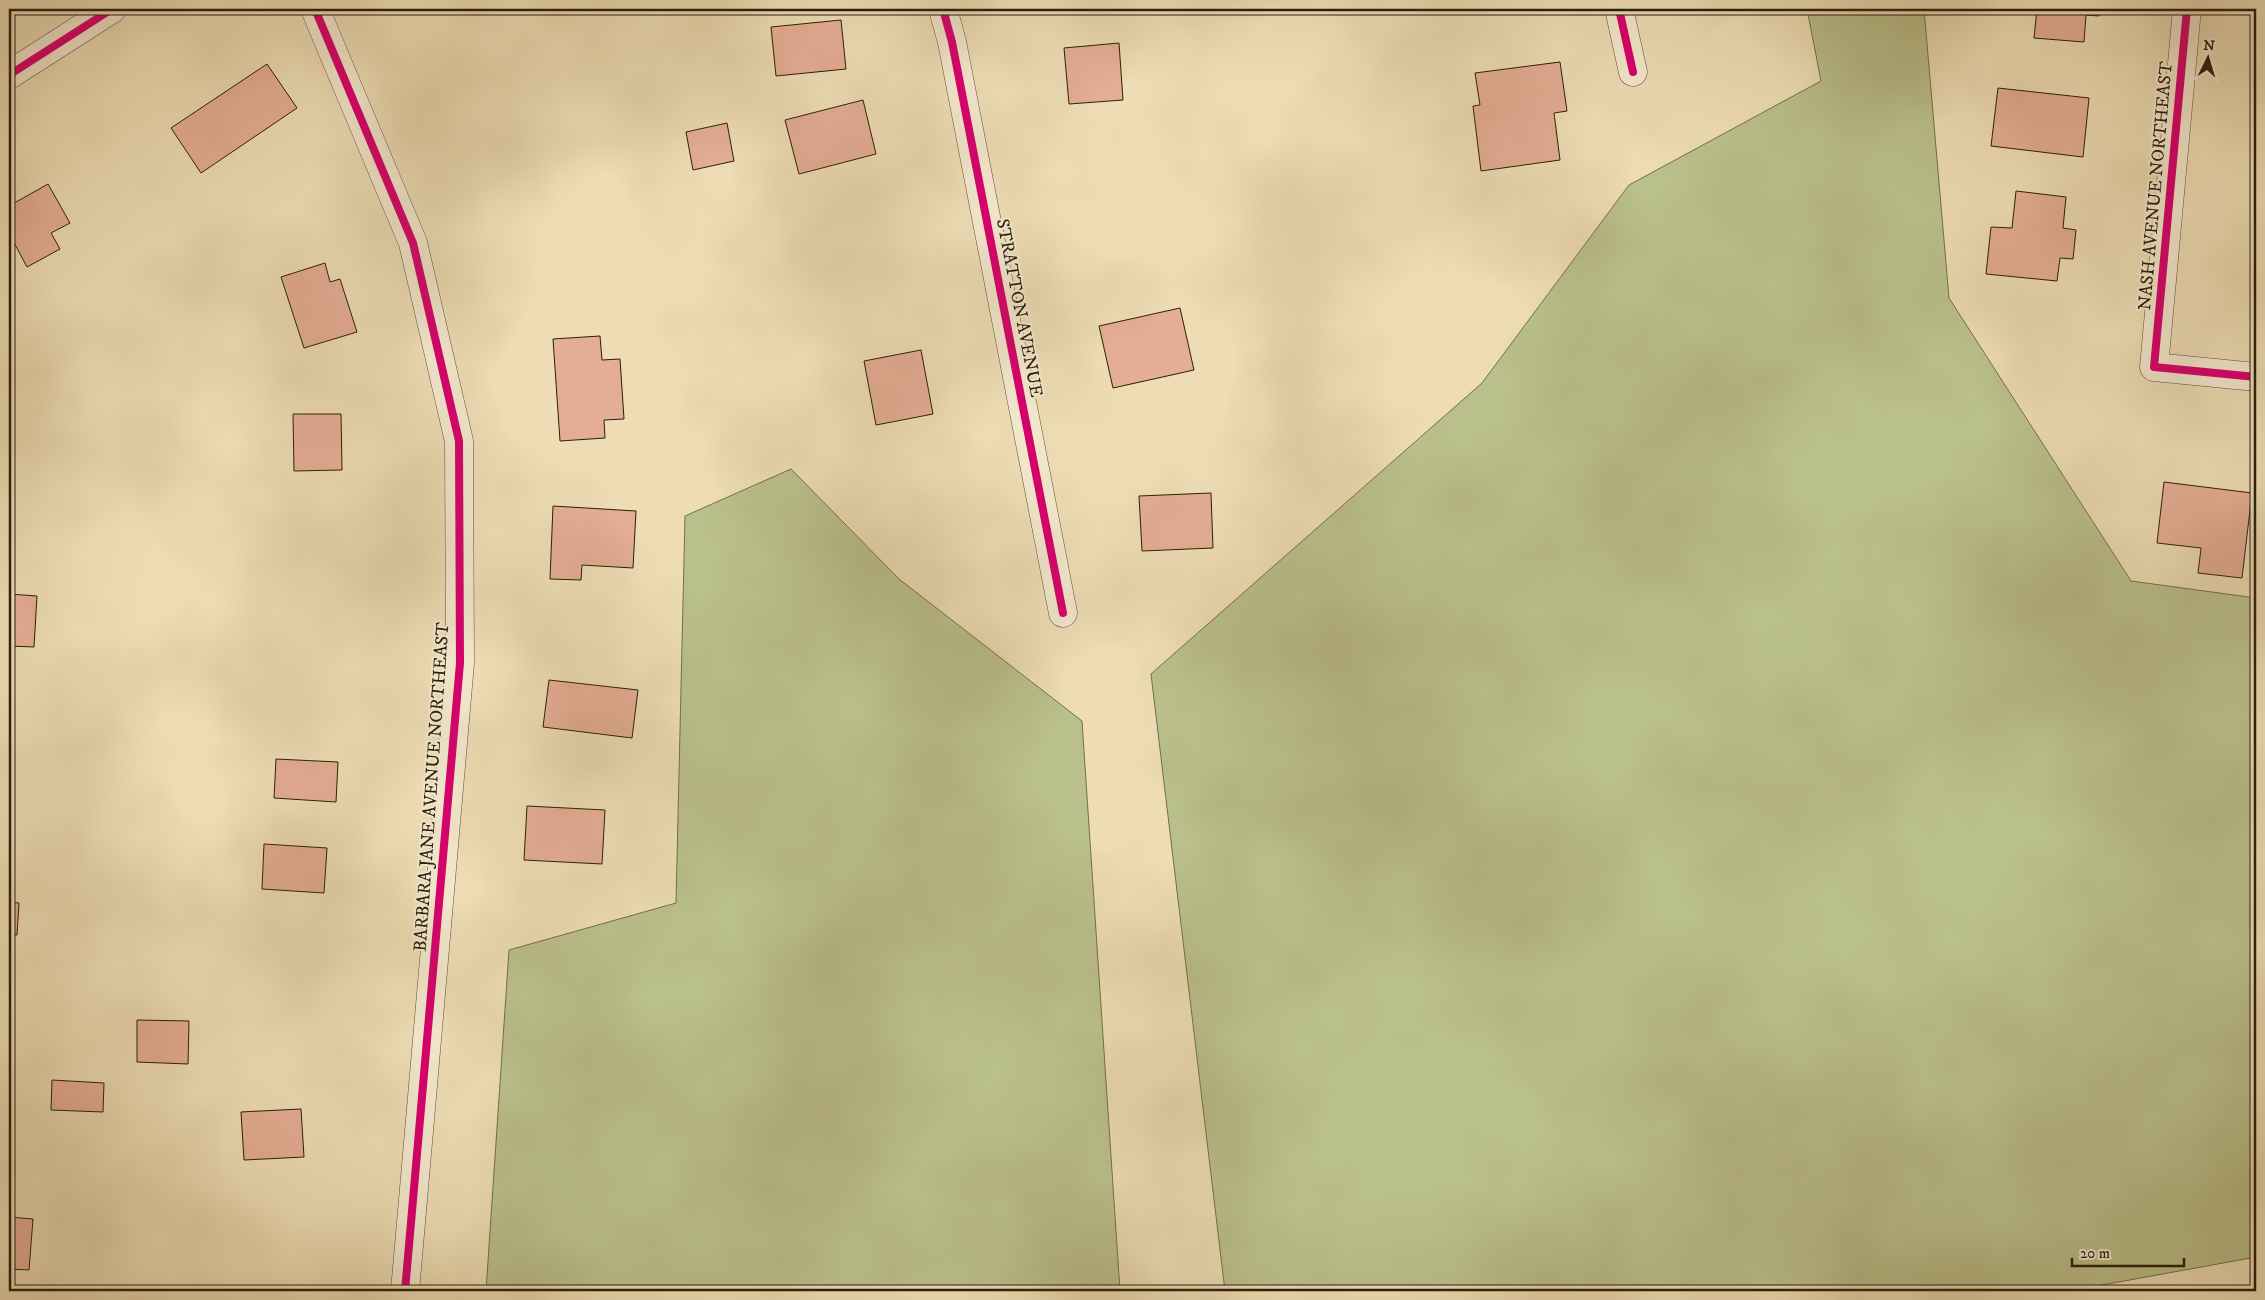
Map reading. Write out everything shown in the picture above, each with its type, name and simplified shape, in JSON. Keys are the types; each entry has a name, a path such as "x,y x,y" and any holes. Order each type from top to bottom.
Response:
{"street":[{"path":"9,75 112,9"},
{"name":"BARBARA JANE AVENUE NORTHEAST","path":"315,9 413,243 459,442 460,663 405,1291"},
{"name":"STRATTON AVENUE","path":"943,9 952,42 1063,613"},
{"path":"1619,9 1633,72"},
{"name":"NASH AVENUE NORTHEAST","path":"2187,9 2154,367 2256,377"}],"green space":[{"path":"1807,9 1924,9 1949,298 2131,581 2256,598 2256,1257 2069,1291 1225,1291 1151,674 1482,383 1629,185 1821,81"},
{"path":"791,469 899,579 1082,721 1120,1291 486,1291 509,950 676,903 685,516"}],"building":[{"path":"2037,9 2099,9 2099,16 2086,15 2084,42 2034,38"},
{"path":"841,20 846,69 776,76 771,27"},
{"path":"1119,43 1123,100 1069,104 1064,48"},
{"path":"1560,62 1567,111 1554,113 1560,160 1481,171 1473,106 1480,105 1475,73"},
{"path":"267,64 297,108 201,173 171,128"},
{"path":"1998,88 2089,98 2083,157 1991,146"},
{"path":"863,100 876,154 799,174 785,120"},
{"path":"727,123 734,161 693,170 686,132"},
{"path":"48,184 70,223 51,233 60,249 27,267 9,233 9,206"},
{"path":"2016,191 2066,197 2063,228 2076,230 2073,259 2060,258 2057,281 1986,274 1991,227 2012,228"},
{"path":"325,263 330,282 340,279 357,332 304,348 281,277"},
{"path":"1180,308 1194,370 1113,388 1099,326"},
{"path":"600,336 602,360 620,359 624,419 604,420 605,438 560,441 553,339"},
{"path":"921,350 933,414 876,425 864,361"},
{"path":"293,414 341,414 342,470 294,471"},
{"path":"2164,482 2252,493 2242,578 2198,573 2201,548 2157,543"},
{"path":"1211,493 1213,548 1142,551 1139,496"},
{"path":"553,506 636,511 633,568 582,565 581,580 550,579"},
{"path":"9,594 37,596 34,647 9,646"},
{"path":"549,680 638,690 632,738 543,727"},
{"path":"276,759 338,762 336,802 274,798"},
{"path":"527,806 605,810 602,864 524,860"},
{"path":"264,844 327,848 324,893 262,889"},
{"path":"9,902 19,903 17,935 9,935"},
{"path":"137,1020 189,1021 188,1064 137,1062"},
{"path":"52,1080 104,1083 103,1112 51,1110"},
{"path":"301,1109 304,1157 244,1160 241,1112"},
{"path":"9,1217 33,1219 29,1270 9,1269"}],"cycle path":[{"path":"9,75 112,9"},
{"path":"315,9 413,243 459,441 460,663 405,1291"},
{"path":"943,9 952,42 1063,613"},
{"path":"1619,9 1633,72"},
{"path":"2187,9 2154,367 2256,377"}]}
